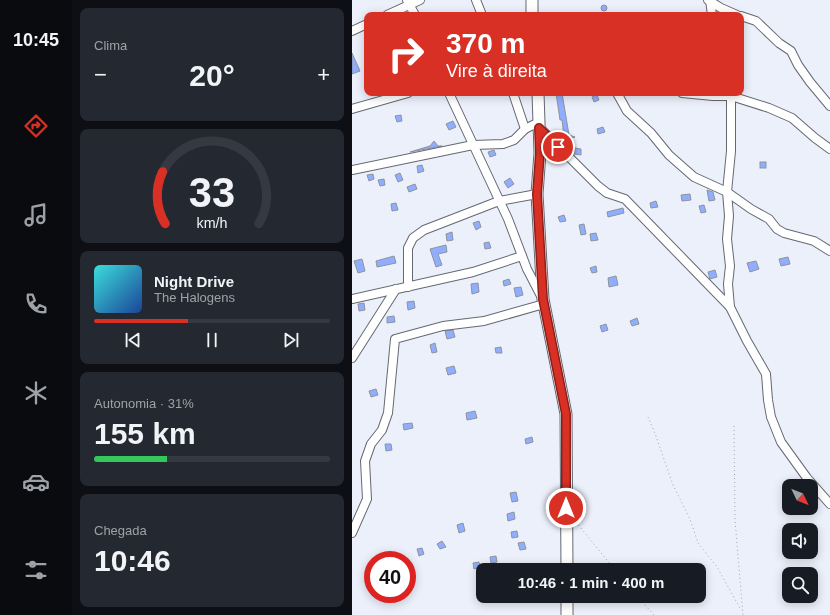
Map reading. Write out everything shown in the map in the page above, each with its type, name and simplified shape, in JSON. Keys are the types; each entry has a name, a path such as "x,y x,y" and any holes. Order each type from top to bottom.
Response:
{"street":[{"path":"392,12 408,3 420,0"},
{"path":"476,0 481,12"},
{"path":"532,0 532,12"},
{"path":"709,1 711,12"},
{"path":"709,1 731,12"},
{"path":"408,3 412,12"},
{"path":"744,17 756,21 779,43 791,51 798,65 810,82 830,106"},
{"path":"352,31 364,25"},
{"path":"352,109 398,96"},
{"path":"450,96 499,201 543,302"},
{"path":"514,96 525,129"},
{"path":"538,96 540,153 537,194 543,302 566,414 567,563"},
{"path":"620,96 627,111 651,133 669,155 694,177 727,192 751,209 769,219 777,229 784,233 814,241 830,251"},
{"path":"730,307 728,284 730,266 727,239 729,216 727,192 731,151 731,96"},
{"path":"736,96 792,118 814,138 830,149"},
{"path":"352,170 473,145 503,144 514,140 525,129 539,125"},
{"path":"539,125 598,186 607,193 625,199 730,307 766,374 771,417 781,442 807,478 830,504"},
{"path":"408,287 408,248 413,238 424,230 499,201 537,194"},
{"path":"352,299 473,272 522,256"},
{"path":"352,358 396,290"},
{"path":"352,533 367,499 365,461 371,444 382,430 388,413 395,339 443,326 484,321 543,302"},
{"path":"567,603 567,615"}],"path":[{"path":"648,417 673,485 690,520 698,543 717,567 741,610"},
{"path":"734,426 735,520 742,615"},
{"path":"575,520 609,563"},
{"path":"643,603 654,615"}],"building":[{"path":"604,5 607,8 604,11 601,8"},
{"path":"352,53 360,71 352,74"},
{"path":"556,96 562,96 569,135 575,137 569,139 570,150 565,145 562,120 560,120"},
{"path":"597,96 599,100 594,102 592,97"},
{"path":"401,115 402,121 397,122 395,116"},
{"path":"453,121 456,127 449,130 446,124"},
{"path":"603,127 605,132 598,134 597,129"},
{"path":"434,141 438,146 442,146 410,152 430,146"},
{"path":"575,148 581,149 581,155 574,154"},
{"path":"494,150 496,155 490,157 488,152"},
{"path":"760,162 766,162 766,168 760,168"},
{"path":"422,165 424,171 418,173 417,166"},
{"path":"400,173 403,180 398,182 395,175"},
{"path":"373,174 374,179 369,181 367,175"},
{"path":"510,178 514,184 508,188 504,182"},
{"path":"384,179 385,185 380,186 378,180"},
{"path":"415,184 417,189 409,192 407,187"},
{"path":"707,190 713,192 715,200 709,201"},
{"path":"690,194 691,200 682,201 681,195"},
{"path":"656,201 658,207 651,208 650,203"},
{"path":"396,203 398,210 392,211 391,204"},
{"path":"704,205 706,212 701,213 699,206"},
{"path":"623,208 624,213 608,217 607,212"},
{"path":"564,215 566,221 560,222 558,217"},
{"path":"479,221 481,227 476,230 473,223"},
{"path":"584,224 586,234 581,235 579,225"},
{"path":"452,232 453,240 447,241 446,234"},
{"path":"596,233 598,240 591,241 590,234"},
{"path":"489,242 491,248 485,249 484,243"},
{"path":"446,245 447,252 438,254 442,265 436,267 430,249"},
{"path":"394,256 396,263 377,267 376,261"},
{"path":"788,257 790,264 781,266 779,259"},
{"path":"362,259 365,271 358,273 354,261"},
{"path":"756,261 759,269 750,272 747,263"},
{"path":"596,266 597,272 592,273 590,268"},
{"path":"715,270 717,277 710,279 708,272"},
{"path":"616,276 618,285 609,287 608,278"},
{"path":"509,279 511,284 504,286 503,281"},
{"path":"478,283 479,292 472,294 471,284"},
{"path":"521,287 523,295 516,297 514,288"},
{"path":"414,301 415,308 408,310 407,302"},
{"path":"364,303 365,310 359,311 358,304"},
{"path":"394,316 395,322 387,323 387,317"},
{"path":"637,318 639,324 632,326 630,321"},
{"path":"606,324 608,330 602,332 600,326"},
{"path":"453,330 455,337 447,339 445,331"},
{"path":"435,343 437,352 432,353 430,345"},
{"path":"501,347 502,353 496,353 495,348"},
{"path":"454,366 456,373 448,375 446,368"},
{"path":"376,389 378,395 371,397 369,391"},
{"path":"475,411 477,418 467,420 466,413"},
{"path":"412,423 413,428 404,430 403,424"},
{"path":"532,437 533,442 526,444 525,439"},
{"path":"385,444 391,444 392,450 386,451"},
{"path":"516,492 518,501 512,502 510,493"},
{"path":"514,512 515,519 508,521 507,514"},
{"path":"463,523 465,531 459,533 457,525"},
{"path":"517,531 518,537 512,538 511,532"},
{"path":"442,541 446,547 440,549 437,544"},
{"path":"524,542 526,549 520,550 518,543"},
{"path":"422,548 424,554 419,556 417,549"},
{"path":"496,556 497,562 491,563 490,557"},
{"path":"479,562 479,563 476,563 476,568 474,569 473,563"}],"route":[{"path":"558,147 539,128 540,153 537,194 543,299 566,414 566,508"}]}
